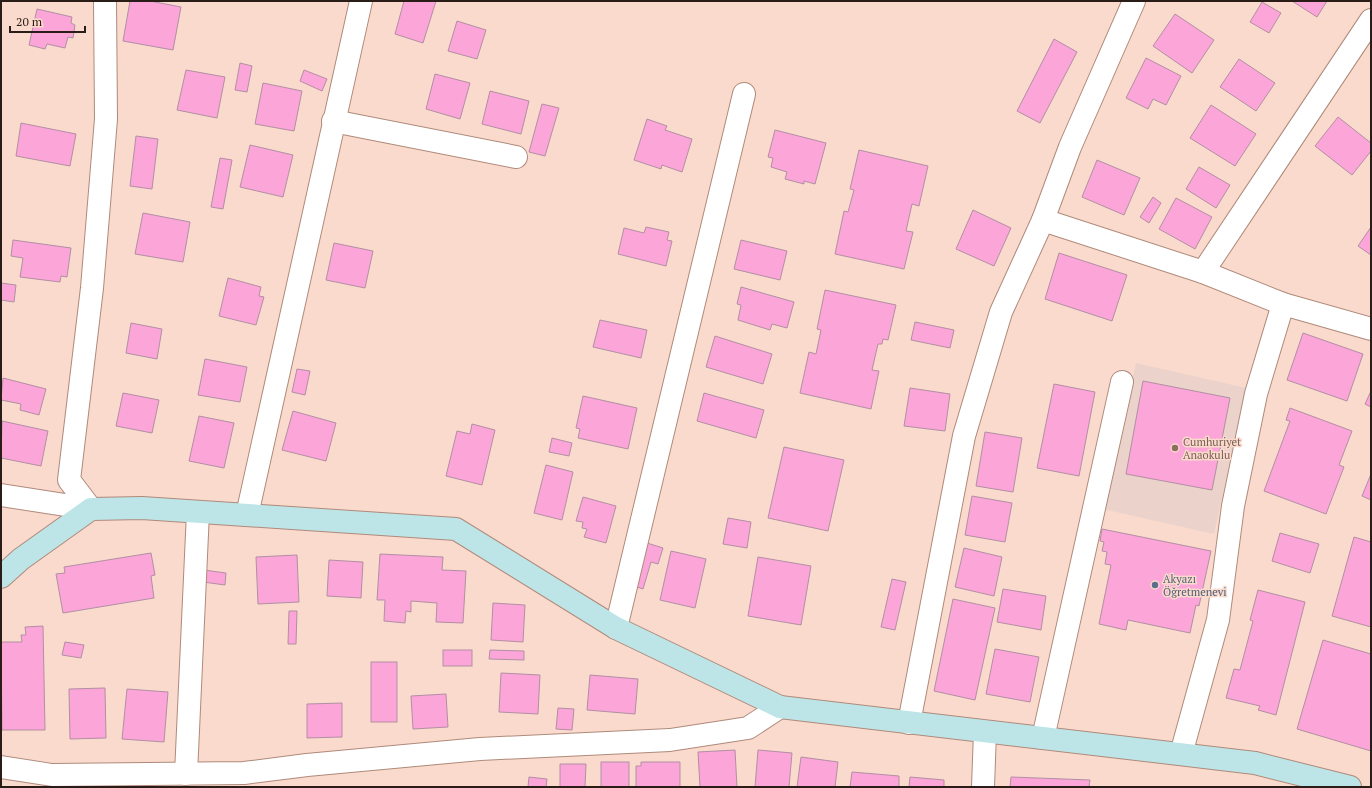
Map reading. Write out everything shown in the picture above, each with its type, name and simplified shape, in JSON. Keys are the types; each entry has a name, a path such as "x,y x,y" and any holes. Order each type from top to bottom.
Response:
{"street":[{"path":"92,509 69,480 92,288 106,119 105,1"},
{"path":"247,515 333,121 361,1"},
{"path":"909,723 964,436 1001,312 1043,220 1070,147 1134,1"},
{"path":"1204,272 1371,20"},
{"path":"616,628 744,94"},
{"path":"333,121 516,157"},
{"path":"1043,220 1204,272 1283,304 1371,329"},
{"path":"1181,754 1218,620 1233,506 1256,394 1283,304"},
{"path":"1042,738 1122,382"},
{"path":"1,495 92,509 142,508 456,529 616,628 780,708 1255,763 1350,787"},
{"path":"1,577 21,559 92,509"},
{"path":"186,774 198,512"},
{"path":"1,767 52,775 186,774 245,780 307,765 480,749 670,740 748,728 780,708"},
{"path":"983,787 985,732"}],"shaded area":[{"name":"Cumhuriyet Anaokulu","path":"1136,363 1246,388 1214,534 1103,509"}],"building":[{"path":"130,1 150,1 181,7 173,50 123,41"},
{"path":"404,1 436,1 423,43 395,34"},
{"path":"1292,1 1327,1 1317,17"},
{"path":"1262,2 1281,13 1269,33 1250,22"},
{"path":"37,9 72,17 71,23 75,25 73,38 68,37 65,48 47,44 45,49 29,45"},
{"path":"1175,14 1214,40 1192,73 1153,46"},
{"path":"457,21 486,30 477,59 448,51"},
{"path":"1054,39 1077,52 1040,123 1017,111"},
{"path":"1146,58 1181,76 1166,105 1153,99 1148,109 1126,98"},
{"path":"1239,59 1275,83 1256,111 1220,87"},
{"path":"240,63 252,66 247,92 235,90"},
{"path":"186,70 225,77 217,118 177,110"},
{"path":"304,70 327,79 322,91 300,81"},
{"path":"435,74 470,83 460,119 426,109"},
{"path":"263,83 302,91 294,131 255,124"},
{"path":"490,91 529,101 521,134 482,124"},
{"path":"542,104 559,108 545,156 529,152"},
{"path":"1211,105 1256,134 1235,166 1190,138"},
{"path":"1338,117 1371,143 1371,151 1352,175 1315,146"},
{"path":"647,119 667,126 665,130 692,139 682,172 662,165 661,169 634,160"},
{"path":"21,123 76,134 70,166 16,156"},
{"path":"775,130 826,143 815,184 804,181 804,184 785,179 787,172 771,167 773,158 768,157"},
{"path":"136,136 158,139 152,189 130,186"},
{"path":"250,145 293,155 283,197 240,187"},
{"path":"859,150 928,166 919,206 912,204 906,231 913,232 904,269 835,254 844,211 848,212 854,190 850,189"},
{"path":"220,158 232,160 223,209 211,207"},
{"path":"1097,160 1140,178 1124,215 1082,197"},
{"path":"1199,167 1230,185 1216,208 1186,189"},
{"path":"1153,197 1161,203 1149,223 1140,217"},
{"path":"1176,198 1212,217 1195,249 1159,229"},
{"path":"973,210 1011,228 994,266 956,249"},
{"path":"143,213 190,222 183,262 135,254"},
{"path":"646,227 669,232 667,240 672,241 666,266 618,254 624,228 644,233"},
{"path":"1371,227 1371,255 1358,246"},
{"path":"13,240 71,248 67,277 61,276 60,282 20,277 23,258 11,256"},
{"path":"741,240 787,251 780,280 734,269"},
{"path":"334,243 373,251 365,288 326,280"},
{"path":"1059,253 1127,275 1112,321 1045,299"},
{"path":"228,278 261,287 259,296 264,297 256,325 219,316"},
{"path":"1,283 16,285 14,302 1,300"},
{"path":"741,287 794,302 787,328 772,324 770,330 738,320 741,305 737,304"},
{"path":"825,290 896,305 888,340 883,339 882,344 878,344 872,370 879,371 871,409 800,393 809,352 816,354 821,330 817,329"},
{"path":"600,320 647,330 641,358 593,347"},
{"path":"915,322 954,330 950,348 911,340"},
{"path":"131,323 162,329 157,359 126,353"},
{"path":"1303,333 1363,354 1347,401 1287,380"},
{"path":"715,336 772,354 763,384 706,367"},
{"path":"205,359 247,367 240,402 198,395"},
{"path":"297,369 310,371 305,395 292,392"},
{"path":"3,378 46,389 39,415 20,410 21,404 1,400"},
{"path":"1143,381 1230,398 1212,490 1126,474"},
{"path":"1054,384 1095,392 1079,476 1037,468"},
{"path":"910,388 950,394 945,431 904,426"},
{"path":"1371,391 1371,407 1365,404"},
{"path":"123,393 159,400 152,433 116,426"},
{"path":"704,393 764,410 756,438 697,421"},
{"path":"583,396 637,408 628,449 578,438 580,429 576,428"},
{"path":"1290,408 1352,431 1339,465 1344,467 1326,514 1264,491 1290,421 1286,420"},
{"path":"293,411 336,423 326,461 282,450"},
{"path":"199,416 234,423 224,468 189,461"},
{"path":"2,421 48,431 41,466 1,458"},
{"path":"472,424 495,430 482,485 446,476 457,431 470,434"},
{"path":"985,432 1022,438 1013,492 976,486"},
{"path":"552,438 572,443 569,456 549,452"},
{"path":"784,447 844,460 828,531 768,518"},
{"path":"546,465 573,472 562,520 534,513"},
{"path":"1371,474 1371,500 1362,496"},
{"path":"972,496 1012,503 1005,542 965,535"},
{"path":"583,497 616,506 606,543 584,537 587,529 582,528 583,522 576,521"},
{"path":"728,518 751,522 747,548 723,544"},
{"name":"Akyazı Öğretmenevi","path":"1102,529 1211,551 1199,606 1196,605 1190,633 1128,620 1126,630 1099,624 1111,565 1105,564 1107,552 1102,551 1104,542 1100,541"},
{"path":"1280,533 1319,544 1310,573 1272,561"},
{"path":"1354,537 1371,542 1371,627 1332,616"},
{"path":"647,543 663,548 658,564 651,562 643,589 634,586"},
{"path":"964,548 1002,557 994,596 955,587"},
{"path":"671,551 706,559 695,608 660,600"},
{"path":"151,553 155,575 151,576 154,598 63,613 56,574 65,573 64,567"},
{"path":"380,554 443,557 442,570 466,571 463,623 436,622 437,603 411,601 411,612 406,611 405,623 384,621 385,600 377,600"},
{"path":"297,555 299,602 258,604 256,557"},
{"path":"758,557 811,566 801,625 748,616"},
{"path":"329,560 363,562 361,598 327,596"},
{"path":"204,570 226,573 225,585 203,582"},
{"path":"892,579 906,582 895,630 881,627"},
{"path":"1003,589 1046,596 1041,630 997,622"},
{"path":"1258,590 1305,602 1276,715 1258,710 1260,706 1226,698 1234,669 1240,670 1253,621 1250,620"},
{"path":"953,599 995,608 975,700 934,691"},
{"path":"493,603 525,605 523,642 491,640"},
{"path":"289,611 297,611 296,644 288,644"},
{"path":"43,626 45,730 2,730 1,642 22,642 21,635 26,635 25,627"},
{"path":"1323,640 1371,654 1371,751 1297,729"},
{"path":"65,642 84,645 81,658 62,655"},
{"path":"995,649 1039,657 1030,702 986,694"},
{"path":"443,650 472,650 472,666 443,666"},
{"path":"490,650 524,651 524,660 489,659"},
{"path":"371,662 397,662 397,722 371,722"},
{"path":"501,673 540,675 538,714 499,712"},
{"path":"590,675 638,679 635,714 587,710"},
{"path":"105,688 106,738 70,739 69,689"},
{"path":"127,689 168,692 164,742 122,739"},
{"path":"446,694 448,727 413,729 411,696"},
{"path":"342,703 342,737 307,738 307,704"},
{"path":"558,708 574,709 572,730 556,729"},
{"path":"735,750 737,787 700,787 698,752"},
{"path":"758,750 792,753 789,787 755,787"},
{"path":"801,757 838,762 835,787 797,787"},
{"path":"601,762 629,762 629,787 601,787"},
{"path":"641,762 680,762 680,787 636,787 636,766 641,766"},
{"path":"560,764 586,764 585,787 560,787"},
{"path":"852,772 899,776 899,787 850,787"},
{"path":"529,777 547,779 546,787 528,787"},
{"path":"910,777 944,780 944,787 909,787"},
{"path":"1011,777 1090,780 1089,787 1010,787"}],"place":[{"name":"Cumhuriyet Anaokulu","path":"1175,448"},
{"name":"Akyazı Öğretmenevi","path":"1155,585"}]}
